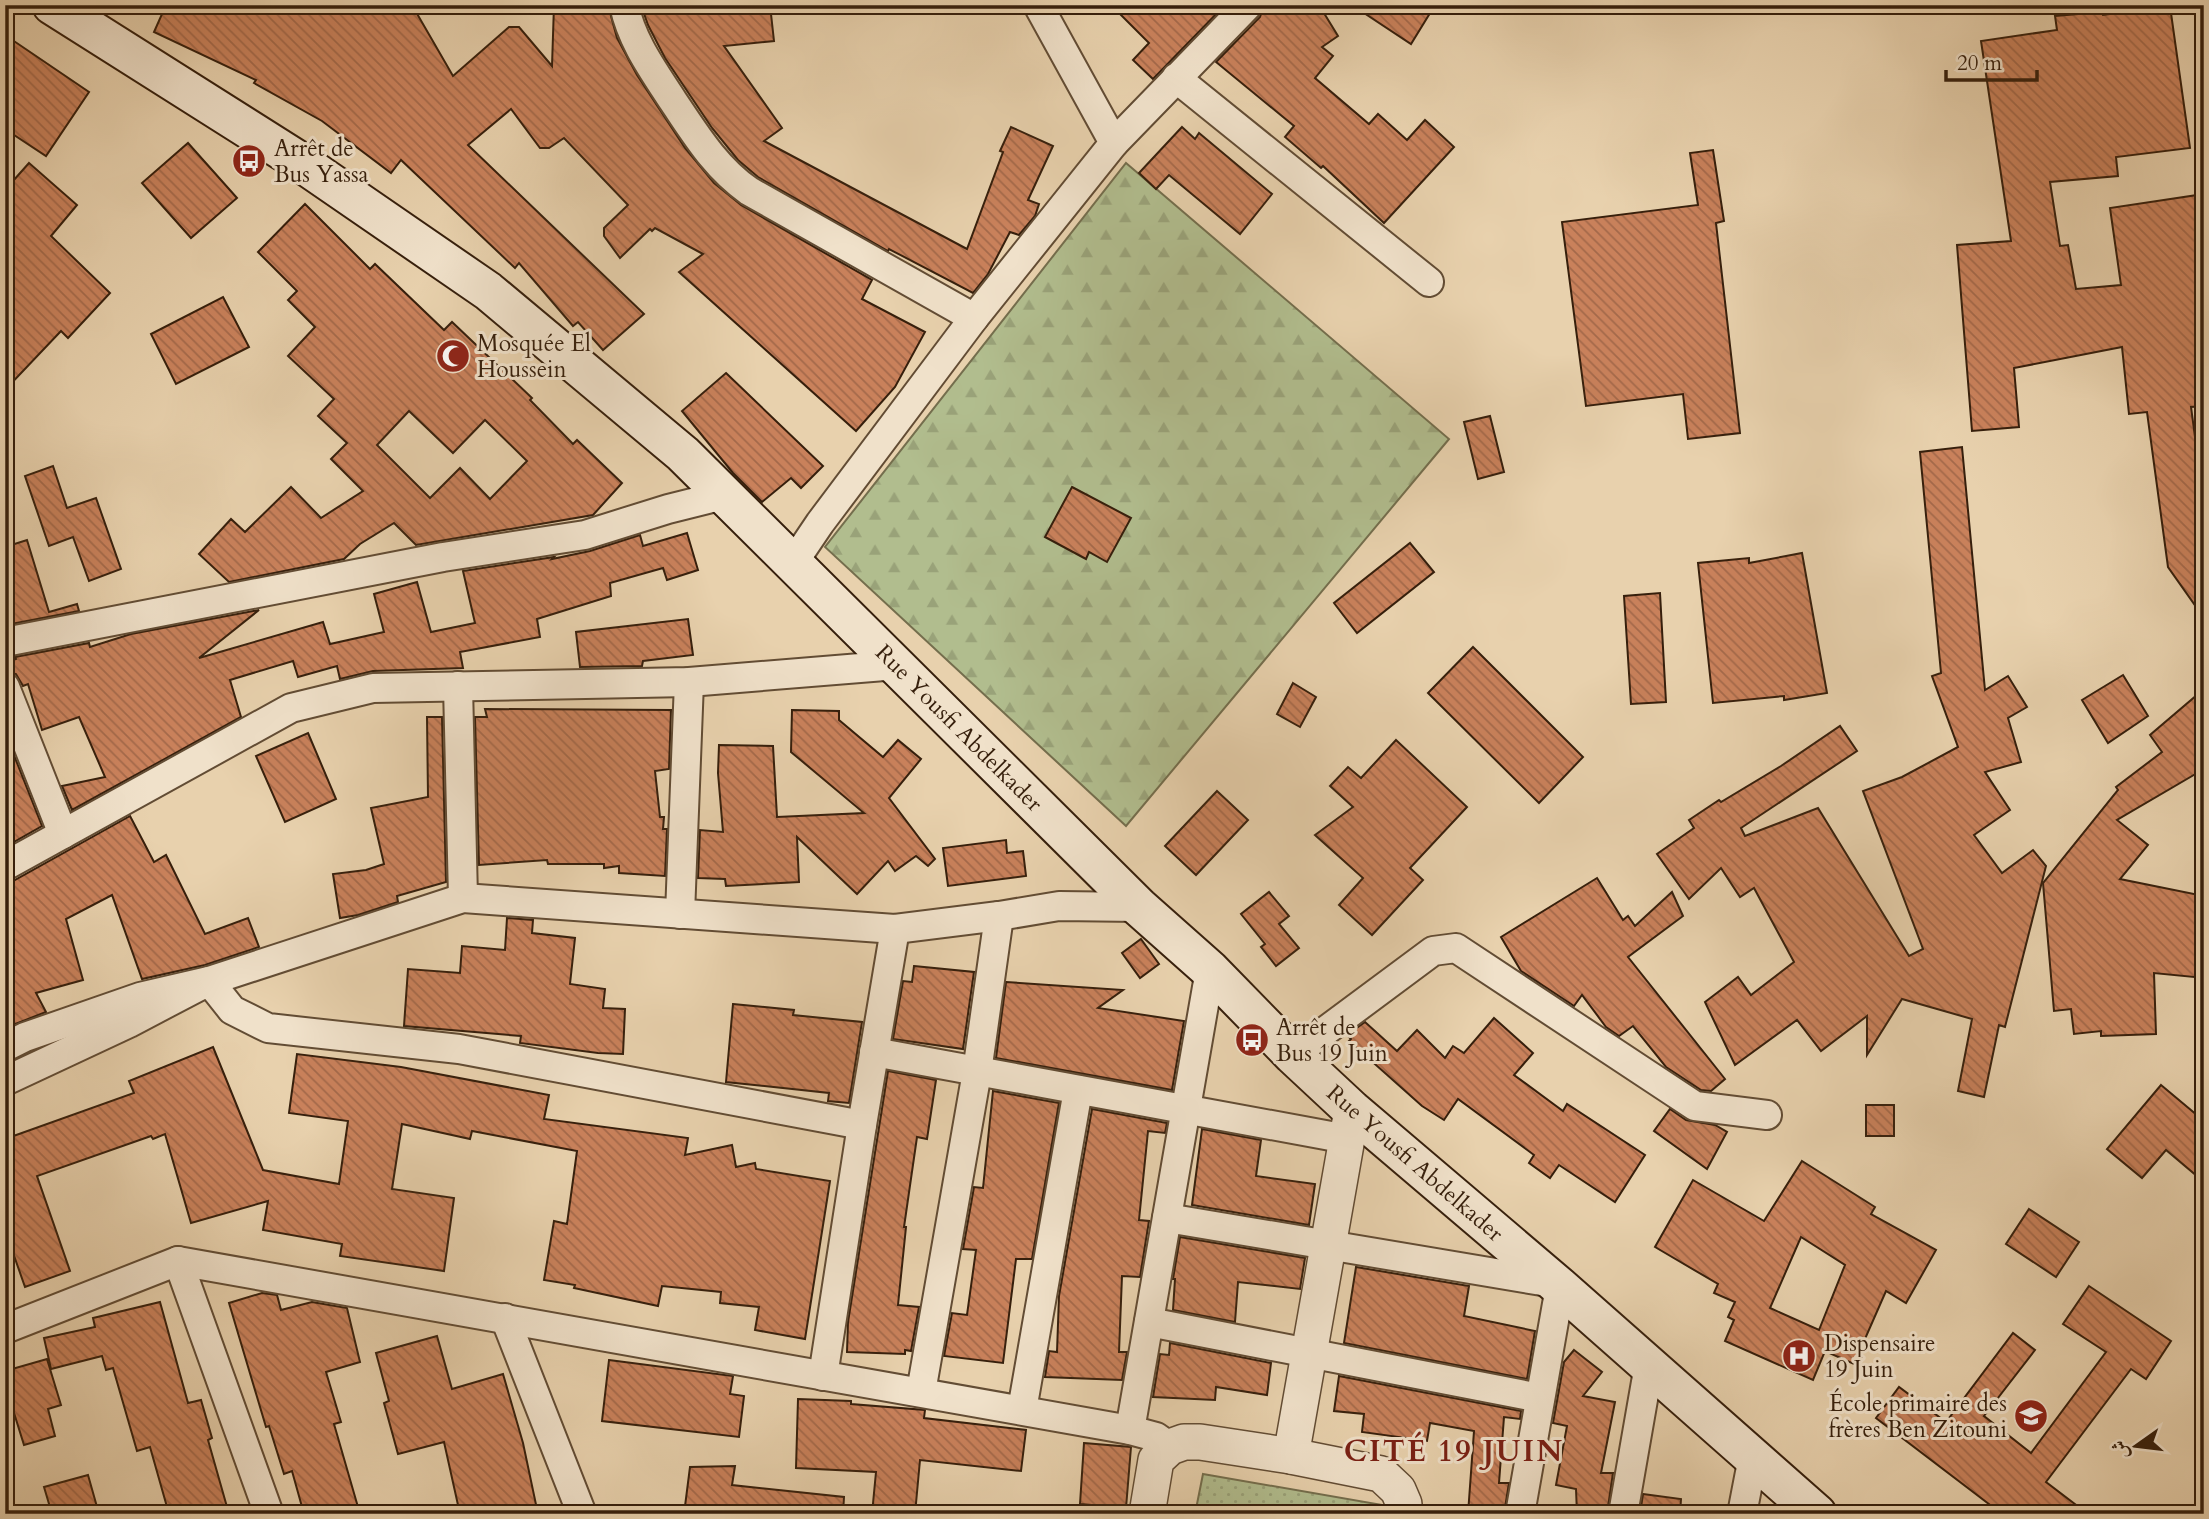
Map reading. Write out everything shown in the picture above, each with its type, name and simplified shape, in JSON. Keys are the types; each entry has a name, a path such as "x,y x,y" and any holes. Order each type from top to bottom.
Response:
{"main road":[{"name":"Rue Yousfi Abdelkader","path":"52,5 302,163 488,291 683,454 1139,907 1210,970 1293,1055 1350,1124 1557,1285 1817,1514"}],"street":[{"path":"624,5 635,40 645,58 722,170 748,191 974,318"},
{"path":"1038,5 1114,143"},
{"path":"793,563 974,318 1114,143 1248,5"},
{"path":"1176,78 1429,282"},
{"path":"5,642 443,557 584,535 724,495"},
{"path":"5,866 291,708 373,688 689,682 897,665"},
{"path":"680,914 689,682"},
{"path":"458,686 463,898"},
{"path":"5,687 63,834"},
{"path":"5,1047 25,1037 140,997 209,981 463,898 895,929 1059,906 1139,907"},
{"path":"921,1392 977,1072 999,916"},
{"path":"823,1376 895,929"},
{"path":"1293,1055 1433,951 1456,948 1695,1106 1767,1115"},
{"path":"1130,1430 1210,970"},
{"path":"5,1081 129,1023 209,981"},
{"path":"209,981 232,1010 268,1028 459,1049 862,1125"},
{"path":"874,1052 1186,1109 1350,1124 1291,1456"},
{"path":"1022,1410 1078,1090"},
{"path":"1167,1218 1557,1285 1541,1398 1520,1514"},
{"path":"178,1261 269,1514"},
{"path":"5,1329 178,1261 1130,1430 1156,1437 1170,1447"},
{"path":"505,1318 582,1514"},
{"path":"1149,1322 1541,1398"},
{"path":"1623,1514 1649,1365"},
{"path":"1147,1514 1156,1460 1170,1447 1184,1442 1200,1442 1381,1474 1398,1490 1404,1504 1404,1514"},
{"path":"1742,1514 1753,1457"}],"green space":[{"path":"1126,163 1449,439 1126,826 825,547"},
{"path":"1203,1474 1388,1506 1386,1514 1195,1514"}],"building":[{"path":"166,5 412,5 453,76 509,27 519,27 552,66 554,5 608,5 617,38 637,75 685,148 714,183 741,205 872,280 862,299 925,332 895,387 856,431 679,272 703,254 655,228 652,231 650,229 620,258 604,236 604,228 628,205 564,138 549,148 540,148 511,109 468,145 644,314 603,350 578,322 573,326 519,263 515,268 401,160 391,173 322,121 254,83 256,80 154,32"},
{"path":"641,5 770,5 774,41 724,46 782,128 764,141 967,249 1003,152 1000,151 1011,127 1053,146 1028,200 1039,204 1035,216 1019,235 1010,232 988,274 973,293 889,249 888,251 758,177 738,160 712,128 665,58"},
{"path":"1111,5 1225,5 1153,79 1133,60 1149,43"},
{"path":"1264,5 1319,5 1338,36 1322,47 1333,56 1315,78 1369,124 1378,114 1407,140 1425,120 1454,147 1384,223 1323,166 1321,168 1285,137 1294,126 1216,62 1260,17"},
{"path":"1352,5 1435,5 1411,44"},
{"path":"2170,6 2190,148 2116,157 2118,176 2050,182 2060,246 2068,245 2076,289 2121,285 2110,208 2204,194 2204,406 2191,407 2204,504 2204,618 2168,567 2147,412 2129,414 2122,347 2014,368 2019,427 1972,431 1957,245 2011,241 1981,41 2057,30 2055,16 2102,12 2103,15"},
{"path":"5,35 89,92 46,156 5,129"},
{"path":"1182,127 1195,139 1199,133 1272,194 1240,234 1169,175 1156,189 1139,173"},
{"path":"188,143 237,198 191,238 142,183"},
{"path":"1713,150 1724,221 1716,223 1740,433 1688,439 1683,394 1586,406 1562,222 1698,205 1690,153"},
{"path":"29,163 77,205 51,236 110,293 68,338 61,331 5,390 5,190"},
{"path":"305,204 370,269 375,264 444,330 452,322 532,398 530,400 573,444 577,440 622,483 593,515 416,545 394,523 360,544 344,559 229,582 199,554 231,519 245,532 291,487 321,518 363,491 331,459 347,443 318,416 334,399 288,356 315,327 288,300 297,291 258,252","holes":["409,411 453,453 485,420 527,461 490,499 460,468 430,498 377,445"]},
{"path":"223,297 249,347 176,384 151,334"},
{"path":"726,373 823,466 801,488 791,478 762,502 733,473 682,411"},
{"path":"1490,416 1504,472 1478,479 1464,422"},
{"path":"1962,447 1985,690 2008,676 2027,707 2008,718 2021,762 1985,772 2010,810 1974,835 2002,873 2033,850 2046,866 2005,1027 1999,1025 1984,1097 1958,1091 1972,1019 1902,999 1867,1055 1867,1016 1821,1051 1797,1020 1735,1065 1705,1002 1738,977 1751,995 1794,962 1754,888 1740,897 1721,868 1689,899 1657,854 1694,828 1689,820 1781,766 1840,726 1857,751 1741,828 1745,836 1818,808 1909,956 1923,949 1863,791 1902,777 1958,747 1932,676 1941,673 1920,452"},
{"path":"53,466 67,508 96,498 121,569 89,581 73,537 49,546 25,476"},
{"path":"1072,487 1131,518 1107,562 1089,552 1086,559 1045,537"},
{"path":"687,533 698,570 667,580 663,568 610,583 611,596 537,619 540,637 460,652 463,668 373,671 340,679 337,666 298,677 293,661 230,680 241,717 72,810 62,786 105,777 79,717 42,730 28,684 23,686 16,674 5,671 5,663 16,659 15,657 89,643 90,647 131,634 259,610 199,658 323,622 330,644 384,632 374,594 417,582 431,632 475,623 463,571 554,557 552,559 590,551 640,535 643,546"},
{"path":"27,540 49,612 77,604 79,611 6,625 5,547"},
{"path":"1410,543 1434,572 1357,633 1334,603"},
{"path":"1802,553 1827,693 1784,700 1784,696 1713,703 1698,563 1749,558 1749,563"},
{"path":"1660,593 1666,702 1631,704 1624,596"},
{"path":"688,619 693,655 643,661 642,666 580,667 576,632"},
{"path":"1473,647 1583,757 1539,803 1428,693"},
{"path":"2123,675 2148,716 2108,743 2082,700"},
{"path":"1293,683 1316,697 1300,727 1277,714"},
{"path":"2204,689 2204,769 2117,820 2148,845 2120,879 2204,896 2204,978 2154,973 2156,1034 2101,1036 2101,1031 2074,1034 2071,1009 2054,1011 2043,883 2118,790 2116,787 2162,752 2150,735"},
{"path":"485,709 671,710 669,769 655,771 660,817 664,817 663,829 667,829 665,876 619,873 619,866 604,868 604,864 548,864 547,860 479,865 475,717 487,717"},
{"path":"792,710 839,711 839,720 883,757 898,740 921,759 889,798 935,859 928,866 916,856 895,871 888,861 857,894 797,837 799,882 726,886 725,879 698,878 700,830 723,832 718,773 719,745 773,746 777,817 864,813 791,752"},
{"path":"427,717 442,717 446,882 397,896 398,902 340,918 333,874 366,870 384,864 371,808 428,797"},
{"path":"308,733 336,799 285,822 256,756"},
{"path":"8,740 42,826 5,847 5,741"},
{"path":"1396,740 1467,807 1410,868 1423,880 1372,935 1339,905 1363,878 1315,835 1353,807 1330,786 1348,767 1361,778"},
{"path":"1217,791 1248,820 1196,875 1165,846"},
{"path":"130,816 154,862 166,855 205,934 248,918 259,947 205,965 142,979 112,895 66,919 83,980 36,993 46,1012 5,1028 5,883"},
{"path":"1006,840 1007,853 1023,851 1026,876 948,886 943,848"},
{"path":"1597,878 1623,920 1628,916 1635,926 1672,892 1683,916 1628,957 1725,1079 1711,1091 1701,1090 1666,1067 1633,1026 1619,1036 1606,1027 1582,995 1574,1006 1521,971 1501,937"},
{"path":"1269,892 1289,916 1279,924 1299,948 1276,966 1261,947 1265,944 1241,914"},
{"path":"507,918 533,920 532,933 575,938 570,984 605,989 603,1008 625,1009 623,1054 520,1043 521,1036 404,1026 408,969 460,973 462,946 505,950"},
{"path":"1141,939 1159,964 1140,978 1122,953"},
{"path":"914,966 974,972 963,1049 893,1039 903,981 912,982"},
{"path":"1006,982 1123,990 1098,1008 1184,1021 1172,1090 996,1058"},
{"path":"733,1004 794,1010 793,1015 862,1022 849,1103 828,1101 829,1093 726,1082"},
{"path":"1494,1018 1533,1053 1514,1075 1563,1111 1567,1104 1645,1155 1615,1202 1559,1165 1550,1178 1529,1163 1534,1155 1458,1099 1444,1120 1422,1106 1349,1041 1351,1039 1347,1035 1365,1022 1397,1051 1417,1030 1445,1058 1453,1046 1464,1053"},
{"path":"213,1047 263,1170 339,1184 348,1121 289,1113 297,1054 401,1067 549,1095 544,1119 688,1138 685,1155 732,1145 736,1167 755,1163 756,1169 830,1181 805,1339 755,1330 759,1307 720,1303 721,1292 662,1286 658,1306 544,1280 554,1221 567,1224 577,1151 472,1131 470,1139 402,1124 392,1189 454,1198 444,1271 340,1256 342,1244 263,1230 268,1201 191,1223 165,1134 153,1139 151,1136 37,1176 70,1271 25,1287 5,1230 5,1139 134,1093 129,1081"},
{"path":"888,1071 936,1080 927,1139 917,1137 904,1227 898,1305 919,1307 911,1351 905,1350 905,1354 847,1352 848,1322"},
{"path":"2161,1085 2204,1121 2204,1182 2166,1150 2142,1178 2107,1149"},
{"path":"993,1091 1059,1103 1032,1259 1016,1259 1003,1363 944,1356 952,1313 967,1315 976,1250 963,1249 974,1187 983,1188"},
{"path":"1866,1105 1894,1105 1894,1136 1866,1136"},
{"path":"1092,1109 1167,1123 1165,1133 1148,1131 1139,1220 1149,1221 1140,1277 1122,1276 1119,1352 1127,1352 1122,1380 1045,1377 1049,1351 1057,1352 1059,1296"},
{"path":"1670,1109 1686,1120 1715,1125 1727,1132 1707,1169 1654,1131"},
{"path":"1202,1129 1261,1140 1256,1176 1315,1184 1309,1225 1192,1205"},
{"path":"1802,1161 1875,1207 1871,1214 1936,1250 1906,1303 1886,1291 1854,1364 1825,1351 1813,1380 1725,1341 1734,1320 1728,1317 1735,1302 1714,1293 1718,1284 1655,1247 1693,1180 1764,1221","holes":["1801,1237 1845,1265 1819,1330 1770,1308"]},
{"path":"2029,1209 2079,1242 2056,1277 2006,1244"},
{"path":"1180,1237 1305,1258 1300,1289 1238,1282 1235,1322 1173,1310 1173,1279"},
{"path":"1356,1267 1469,1286 1464,1316 1535,1331 1527,1379 1344,1343"},
{"path":"2089,1286 2171,1341 2146,1379 2131,1369 2046,1482 2088,1514 2002,1514 1876,1418 1899,1387 1946,1422 2013,1333 2035,1350 1984,1416 2031,1453 2106,1352 2063,1324"},
{"path":"262,1293 277,1295 281,1310 312,1302 347,1308 360,1362 326,1372 341,1422 334,1424 360,1514 304,1514 292,1471 284,1474 269,1426 266,1427 229,1303"},
{"path":"160,1302 188,1403 201,1400 212,1438 208,1440 229,1514 169,1514 150,1447 137,1451 113,1368 106,1370 102,1356 51,1369 44,1338 95,1327 93,1318"},
{"path":"437,1336 452,1389 503,1374 523,1443 538,1514 460,1514 444,1442 398,1454 384,1403 389,1401 376,1353"},
{"path":"1170,1343 1271,1363 1267,1395 1216,1387 1215,1400 1153,1397 1160,1354 1169,1355"},
{"path":"1574,1350 1602,1372 1583,1396 1615,1402 1601,1473 1613,1473 1607,1514 1577,1514 1576,1489 1556,1485 1567,1426 1553,1423 1564,1362"},
{"path":"47,1359 61,1405 48,1409 55,1436 24,1445 5,1384 5,1371"},
{"path":"609,1360 733,1376 730,1394 744,1396 739,1437 602,1421"},
{"path":"1339,1376 1521,1411 1520,1419 1504,1417 1499,1483 1509,1483 1504,1514 1468,1514 1474,1431 1430,1423 1427,1441 1362,1432 1364,1414 1334,1411"},
{"path":"798,1399 851,1401 851,1404 925,1410 924,1418 1026,1430 1021,1471 920,1460 915,1514 872,1514 876,1472 796,1468"},
{"path":"1084,1443 1131,1447 1126,1508 1080,1504"},
{"path":"735,1466 732,1485 844,1497 843,1514 684,1514 690,1467"},
{"path":"88,1475 99,1514 52,1514 44,1487"},
{"path":"1643,1494 1681,1499 1680,1514 1640,1514"}],"place":[{"name":"Arrêt de Bus Yassa","path":"249,161"},
{"name":"Mosquée El Houssein","path":"453,356"},
{"name":"Arrêt de Bus 19 Juin","path":"1252,1040"},
{"name":"Dispensaire 19 Juin","path":"1799,1356"},
{"name":"École primaire des frères Ben Zitouni","path":"2031,1416"}],"district":[{"name":"CITÉ 19 JUIN","path":"1454,1451"}]}
